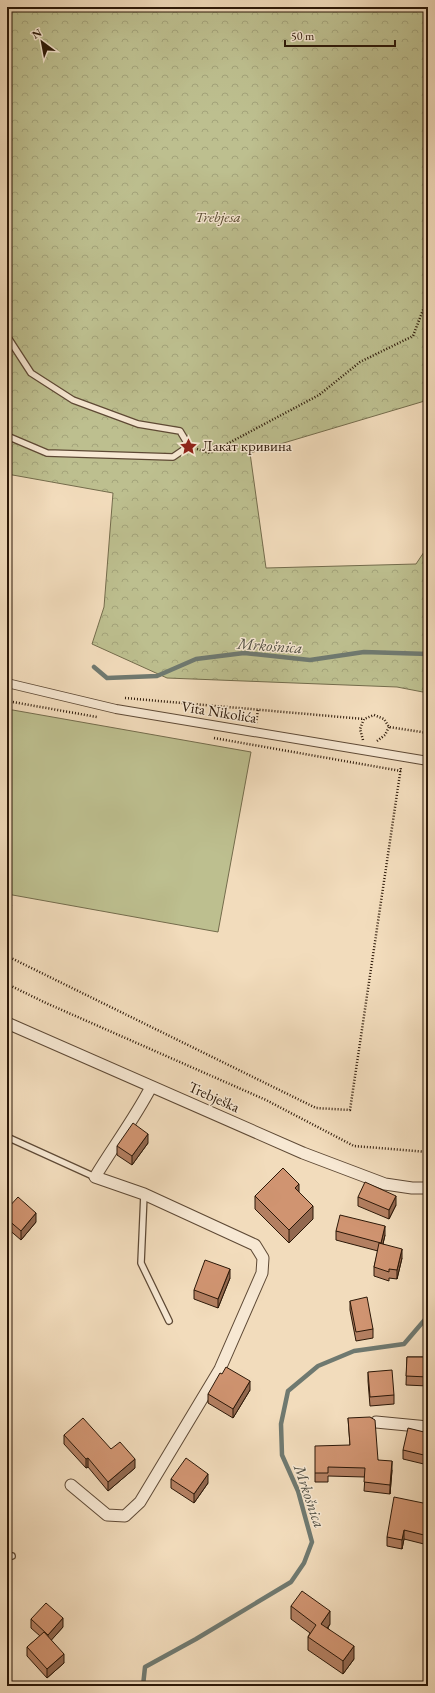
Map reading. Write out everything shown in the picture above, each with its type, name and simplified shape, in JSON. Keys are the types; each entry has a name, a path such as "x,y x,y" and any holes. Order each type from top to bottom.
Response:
{"street":[{"name":"Vita Nikolića","path":"7,683 116,709 428,761"},
{"name":"Trebješka","path":"7,1022 303,1153 385,1184 412,1188 428,1188"},
{"path":"71,1485 107,1515 125,1516 140,1502 220,1369 262,1273 263,1258 255,1245 144,1194 95,1178 113,1147 143,1103 151,1087"},
{"path":"376,1422 428,1427"}],"lane":[{"path":"7,336 31,373 73,400 138,424 180,431 189,446 173,458 46,453 7,436"},
{"path":"7,1137 95,1178"},
{"path":"144,1194 141,1263 169,1320"}],"path":[{"path":"196,448 210,453 319,395 360,362 413,336 428,296"},
{"path":"116,709 120,697 364,719 374,715 384,719 389,727 428,733"},
{"path":"364,719 360,729 364,738 370,742"},
{"path":"374,741 378,741 385,735 389,727"},
{"path":"362,750 364,738"},
{"path":"7,956 316,1108 350,1110 401,772"},
{"path":"7,920 11,905"},
{"path":"7,984 46,1003 266,1100 354,1146 428,1152"}],"green space":[{"name":"Trebjesa","path":"7,7 428,7 428,400 250,453 266,568 416,564 428,546 428,693 397,687 167,678 92,644 104,607 113,493 7,474"},
{"path":"7,709 251,752 218,932 7,894"}],"building":[{"path":"133,1123 148,1134 132,1156 117,1146"},
{"path":"283,1168 299,1184 295,1188 313,1206 289,1230 255,1196"},
{"path":"365,1182 396,1196 389,1210 358,1197"},
{"path":"18,1197 36,1213 21,1231 7,1219 7,1209"},
{"path":"340,1215 385,1226 381,1243 336,1231"},
{"path":"379,1243 402,1249 397,1270 389,1269 389,1272 374,1267"},
{"path":"205,1260 230,1269 218,1299 194,1290"},
{"path":"367,1297 373,1329 356,1332 350,1301"},
{"path":"407,1357 428,1357 428,1377 406,1376"},
{"path":"226,1367 250,1381 233,1409 208,1394 220,1373 222,1374"},
{"path":"392,1370 394,1395 370,1397 368,1372"},
{"path":"370,1417 375,1420 378,1460 392,1461 390,1485 364,1482 365,1468 328,1467 328,1473 315,1473 315,1446 350,1445 348,1418"},
{"path":"83,1418 111,1449 120,1442 135,1459 108,1482 88,1458 86,1459 64,1435"},
{"path":"408,1428 428,1433 428,1456 403,1450"},
{"path":"186,1458 208,1474 194,1494 171,1479"},
{"path":"394,1497 428,1504 428,1536 404,1530 402,1540 387,1537"},
{"path":"302,1591 330,1611 321,1624 354,1646 343,1661 308,1637 316,1625 291,1606"},
{"path":"46,1603 63,1618 48,1635 31,1619"},
{"path":"44,1632 64,1654 47,1669 27,1647"}],"waterway":[{"name":"Mrkošnica","path":"94,667 107,678 157,676 196,659 244,653 310,660 364,652 428,654"},
{"name":"Mrkošnica","path":"428,1218 426,1228 428,1245"},
{"name":"Mrkošnica","path":"143,1686 145,1667 196,1639 291,1582 304,1563 312,1542 298,1491 282,1455 281,1424 288,1391 318,1366 354,1351 404,1344 428,1316"}],"place":[{"name":"Лакат кривина","path":"189,446"}]}
